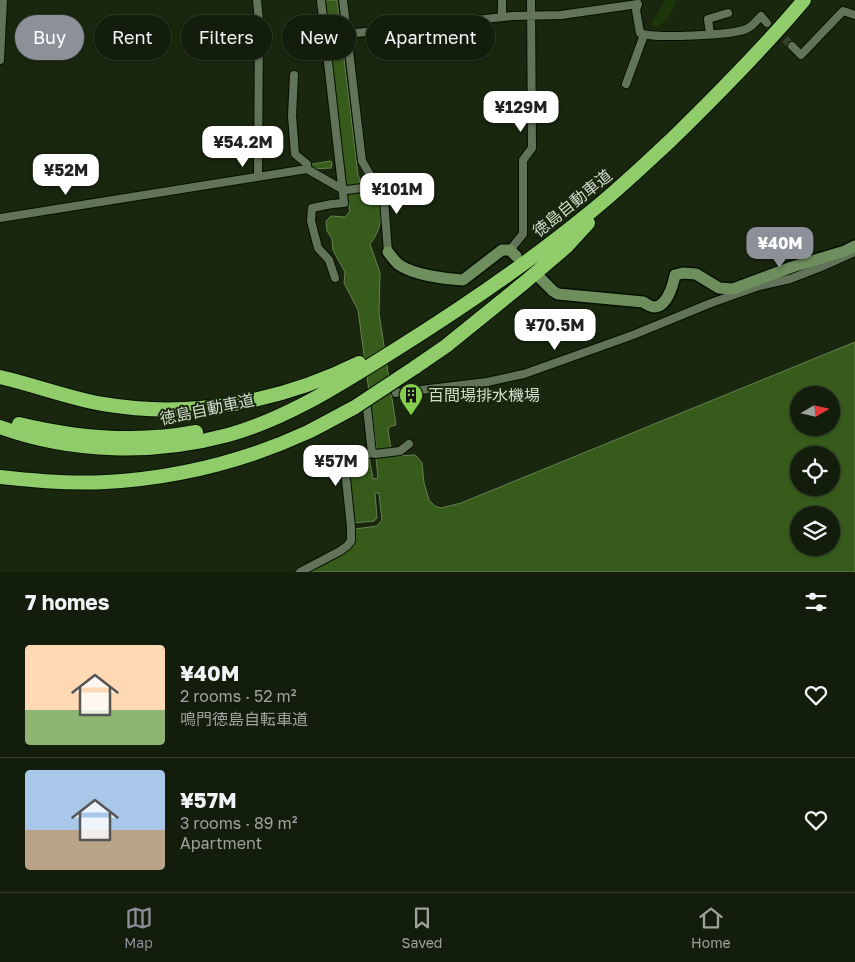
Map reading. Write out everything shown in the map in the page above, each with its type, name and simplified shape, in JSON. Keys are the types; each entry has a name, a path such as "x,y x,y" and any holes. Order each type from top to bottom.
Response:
{"highway":[{"name":"徳島自動車道","path":"0,427 29,436 74,445 116,448 170,446 214,438 257,425 301,406 410,340 507,276 590,213 624,184 700,112 804,0"},
{"path":"0,477 81,483 133,480 212,466 267,449 308,432 355,407 446,346 566,247 624,184"},
{"path":"0,377 103,404 177,410 223,406 248,402 301,387 346,370 410,340"},
{"name":"徳島自動車道","path":"0,419 30,427 70,434 115,438 160,437 192,433 237,423 279,410 328,391"}],"main road":[{"path":"540,278 552,291 558,294 643,302 652,307 657,307 663,304 671,291 674,275 683,273 696,274 719,288 733,289 855,246"},
{"path":"388,252 397,263 409,270 449,279 463,280 502,250 513,253"}],"street":[{"path":"0,60 3,0"},
{"path":"257,0 259,21 258,177"},
{"path":"322,0 344,189 344,204 312,208 311,221 318,248 329,260 335,278"},
{"path":"343,0 345,15"},
{"path":"502,0 502,17"},
{"path":"513,253 523,234 523,160 532,148 531,0"},
{"path":"356,33 502,17 561,15 638,4 636,10 640,33 644,35 723,34 747,29 761,16 767,23"},
{"path":"792,46 801,55 843,11 855,15"},
{"path":"710,34 708,19 728,13"},
{"path":"626,84 644,35"},
{"path":"350,60 362,161 384,199 388,252"},
{"path":"294,75 292,116 295,154 307,164 307,169"},
{"path":"0,218 307,169 344,189 376,186"},
{"path":"396,393 487,382 524,374 634,335 711,302 821,268 855,252"},
{"path":"366,397 373,454"},
{"path":"300,572 340,551 351,541 346,469 351,458 400,451 409,444"}],"shaded area":[{"path":"325,0 337,0 339,15 327,15"},
{"path":"665,0 676,0 671,14 659,26 651,26 662,7"},
{"path":"331,60 344,60 360,180 357,192 369,191 377,201 381,212 380,224 370,244 380,273 379,313 396,425 388,429 391,450 377,451 358,310 344,283 345,272 333,250 332,239 327,231 326,221 331,216 345,217 350,211 343,179"},
{"path":"331,161 331,168 294,170 294,167"},
{"path":"855,342 855,572 307,572 349,549 354,539 355,529 377,526 382,520 379,493 375,493 377,518 374,521 354,523 348,467 357,459 369,456 373,479 378,478 376,458 391,455 415,455 422,463 424,483 429,500 435,506 441,508 461,503"}],"tunnel":[{"path":"767,23 792,46"}],"place":[{"name":"百間場排水機場","path":"411,416"}]}
